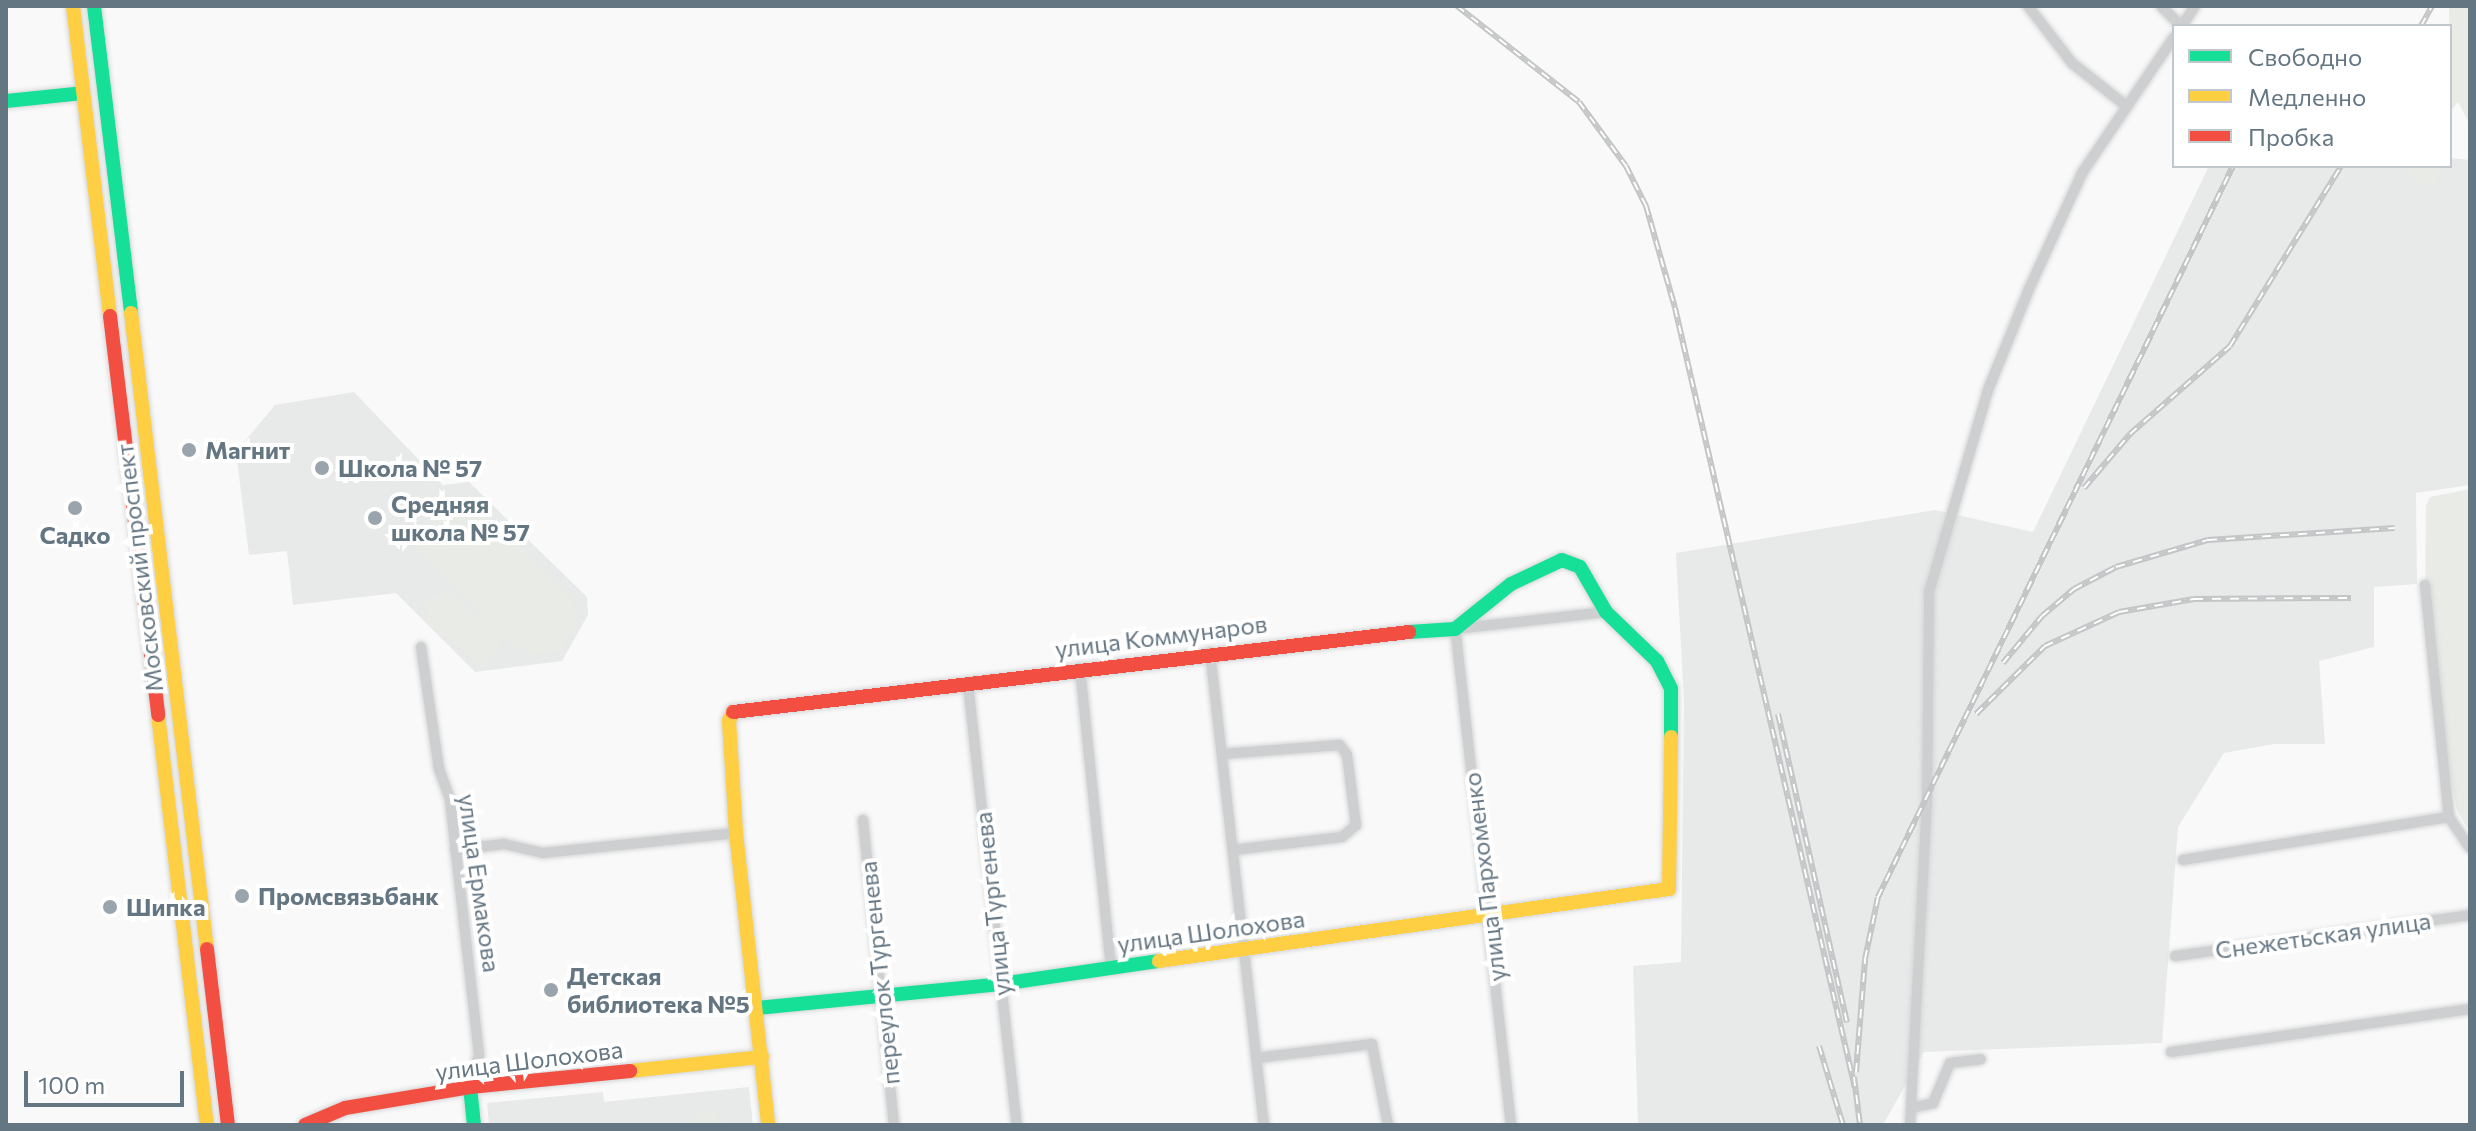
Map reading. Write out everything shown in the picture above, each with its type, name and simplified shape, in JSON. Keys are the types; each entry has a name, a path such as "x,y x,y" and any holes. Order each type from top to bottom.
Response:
{"street":[{"name":"Московский проспект","path":"73,6 207,1125"},
{"name":"Московский проспект","path":"94,6 228,1125"},
{"path":"2028,6 2072,63 2125,105"},
{"path":"2161,6 2179,24"},
{"path":"2182,24 2195,6"},
{"path":"1910,1125 1927,800 1929,592 1988,390 2082,173 2125,105 2172,40"},
{"path":"6,101 83,93"},
{"path":"105,271 125,269"},
{"path":"1562,560 1580,567 1606,612 1455,629 1511,584 1562,560"},
{"path":"2425,585 2449,817 2470,848"},
{"name":"улица Шолохова","path":"757,1008 1001,984 1669,889 1671,689 1657,661 1606,612"},
{"name":"улица Коммунаров","path":"736,833 729,721 734,711 1402,630 1455,629"},
{"name":"улица Пархоменко","path":"1455,629 1490,915 1511,1125"},
{"name":"улица Ермакова","path":"421,647 455,850 479,1055 470,1087 474,1125"},
{"path":"1210,652 1264,1125"},
{"path":"1080,668 1111,967"},
{"name":"улица Тургенева","path":"968,684 1017,1125"},
{"path":"1222,754 1340,745 1347,755 1356,825 1342,837 1233,850"},
{"path":"2183,860 2449,817"},
{"name":"переулок Тургенева","path":"863,820 894,1125"},
{"path":"455,850 504,844 543,853 736,833 768,1125"},
{"name":"Снежетьская улица","path":"2175,956 2470,915"},
{"path":"2171,1052 2470,1009"},
{"path":"1256,1058 1372,1044 1388,1125"},
{"name":"улица Шолохова","path":"305,1125 345,1108 470,1087 762,1057"},
{"path":"1912,1108 1933,1103 1950,1063 1981,1059"}],"shaded area":[{"path":"2470,6 2470,125 2458,102 2452,110 2452,24 2449,24 2449,7"},
{"path":"2452,158 2470,160 2470,485 2416,493 2417,584 2374,587 2374,647 2319,661 2325,744 2274,744 2224,753 2178,827 2162,1043 1924,1052 1883,1125 1638,1125 1633,966 1681,962 1684,703 1676,553 1935,510 2033,532 2208,168 2452,168"},
{"path":"2405,168 2446,168 2432,187 2414,182"},
{"name":"Средняя школа № 57","path":"354,392 443,485 469,482 587,597 588,615 562,661 475,672 396,593 293,605 287,551 249,555 236,452 275,405"},
{"path":"2470,489 2470,832 2457,810 2431,678 2425,610 2426,506 2430,497"},
{"path":"468,503 481,509 573,597 577,624 559,651 530,655 499,635 500,648 481,665 427,623 425,603 445,590 498,634 415,548 434,515"},
{"path":"749,1087 753,1125 489,1125 487,1103 603,1092 604,1102"},
{"path":"700,1111 714,1113 724,1125 680,1125"}],"railway":[{"path":"1457,6 1579,102 1626,166 1646,206 1675,308 1855,1088"},
{"path":"2422,24 2432,6"},
{"path":"1856,1072 1865,959 1878,897 2232,168"},
{"path":"2084,488 2130,434 2230,346 2340,168"},
{"path":"2003,663 2042,616 2074,589 2116,567 2208,540 2395,528"},
{"path":"1976,714 2045,646 2119,612 2194,599 2351,598"},
{"path":"1778,714 1847,1022"},
{"path":"1819,1046 1843,1125"},
{"path":"1854,1077 1860,1125"}],"traffic: fast":[{"path":"94,6 131,313"},
{"path":"6,101 83,93"},
{"path":"1409,632 1455,629 1511,584 1562,560 1580,567 1606,612 1657,661 1671,689 1671,737"},
{"path":"757,1008 1001,984 1159,961"},
{"path":"470,1087 474,1125"}],"traffic: slow":[{"path":"73,6 110,316"},
{"path":"131,313 207,949"},
{"path":"733,712 729,721 736,833 768,1125"},
{"path":"158,715 207,1125"},
{"path":"1159,961 1669,889 1671,737"},
{"path":"630,1071 762,1057"}],"traffic: jam":[{"path":"110,316 158,715"},
{"path":"733,712 1409,632"},
{"path":"207,949 228,1125"},
{"path":"305,1125 345,1108 470,1087 630,1071"}],"place":[{"name":"Магнит","path":"189,450"},
{"name":"Школа № 57","path":"322,468"},
{"name":"Садко","path":"75,508"},
{"name":"Средняя школа № 57","path":"375,518"},
{"name":"Промсвязьбанк","path":"242,896"},
{"name":"Шипка","path":"110,907"},
{"name":"Детская библиотека №5","path":"551,990"}]}
